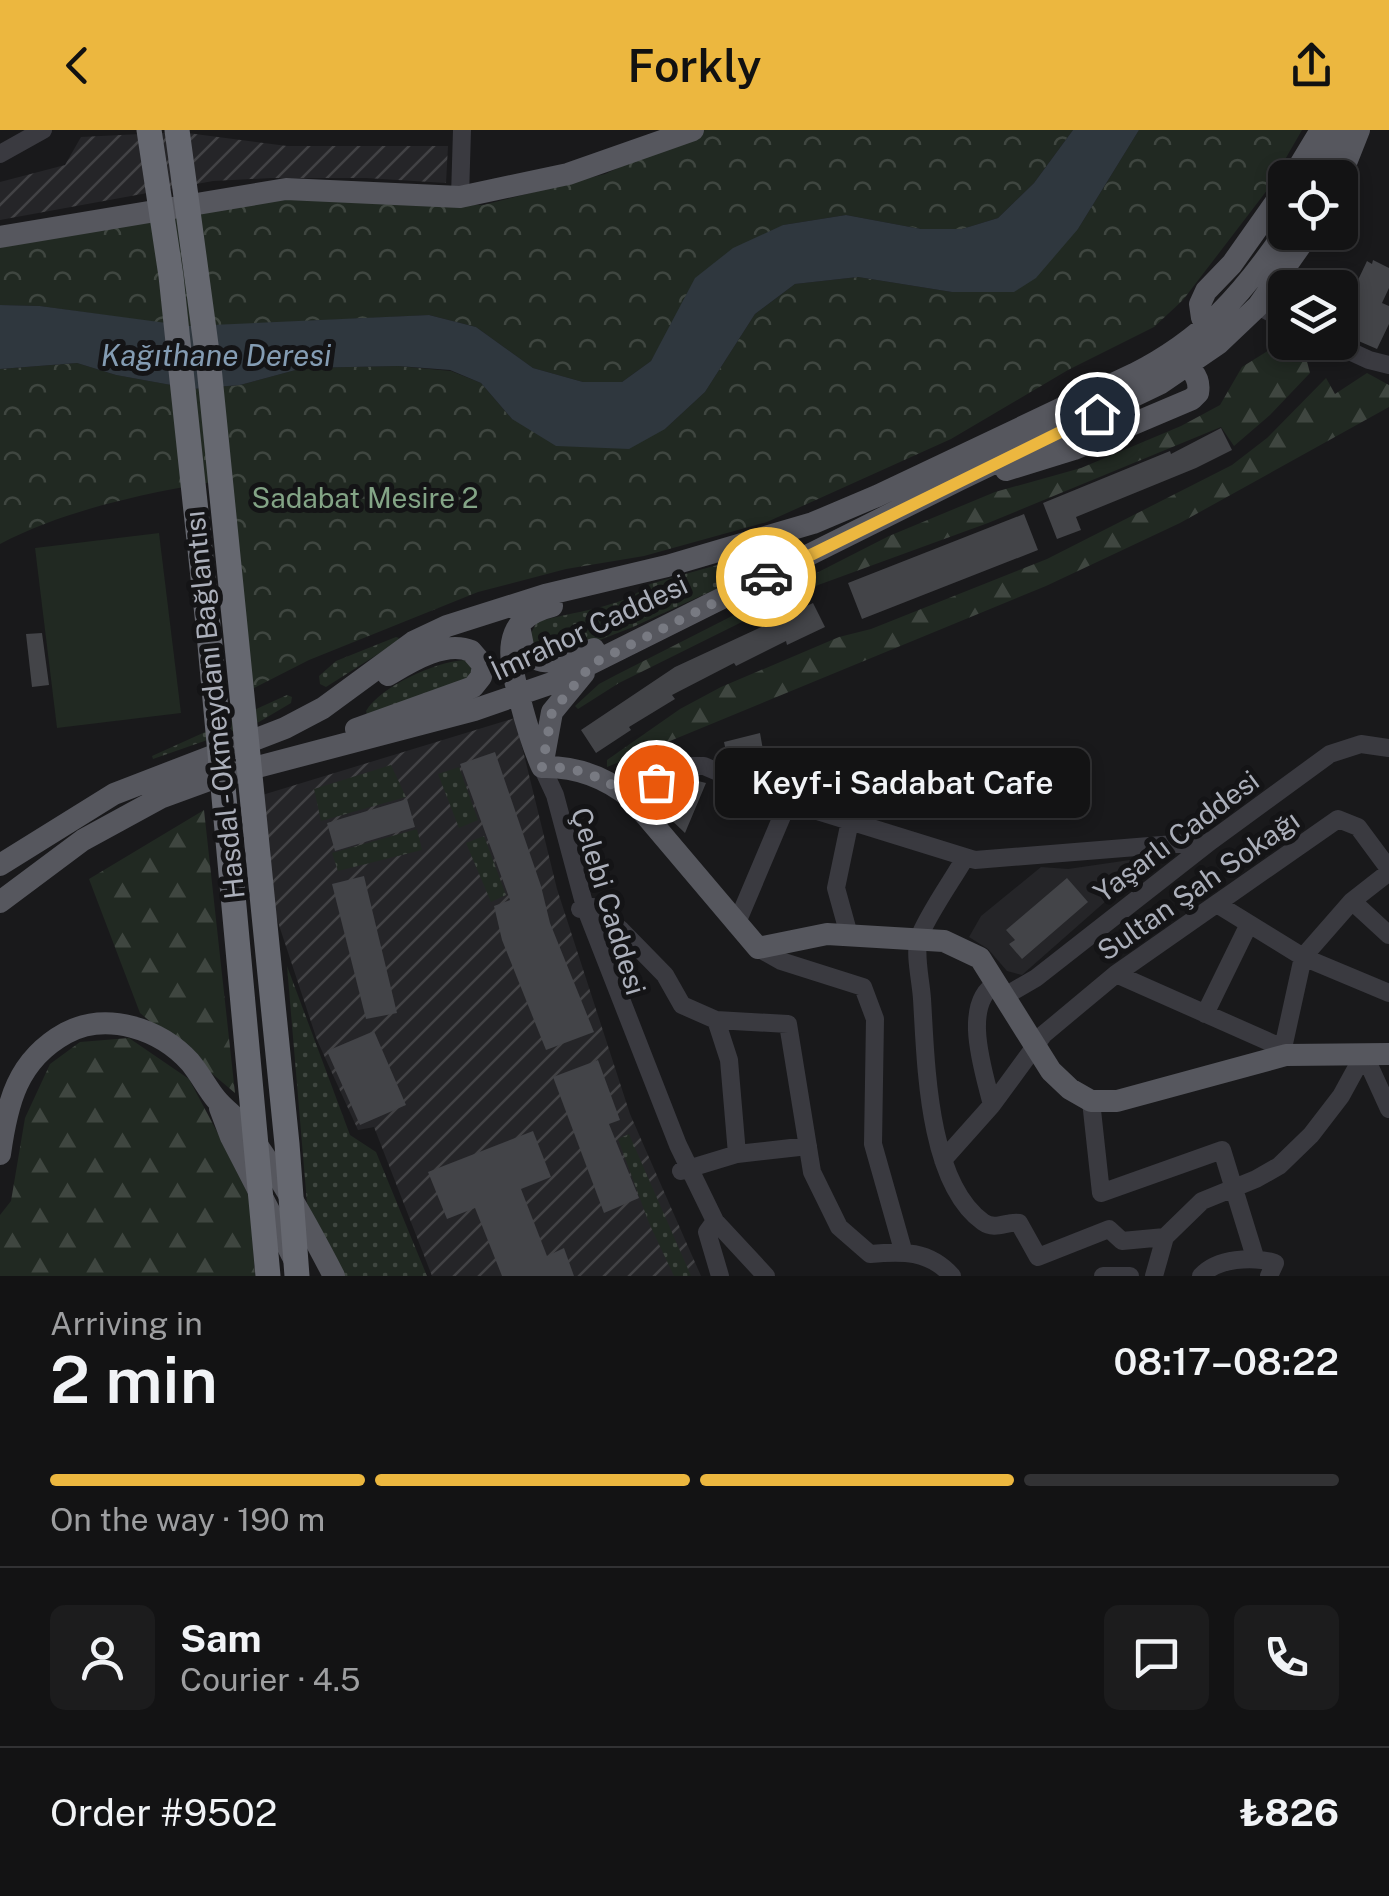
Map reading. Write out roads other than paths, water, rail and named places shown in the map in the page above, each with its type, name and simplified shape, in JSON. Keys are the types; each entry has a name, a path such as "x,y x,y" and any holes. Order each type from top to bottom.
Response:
{"highway":[{"name":"Hasdal - Okmeydanı Bağlantısı","path":"149,130 169,261 209,634 268,1276"},
{"name":"Hasdal - Okmeydanı Bağlantısı","path":"177,130 209,367 298,1276"}],"main road":[{"path":"0,238 286,189 460,197 568,174 693,130"},
{"path":"1303,160 1322,130"},
{"path":"1325,160 1338,130"},
{"path":"1347,160 1359,130"},
{"path":"1220,330 1200,311 1202,298 1268,214"},
{"name":"İmrahor Caddesi","path":"0,902 83,840 160,798 212,778 519,696 592,664 1161,383 1188,366 1220,330 1241,292 1272,250"},
{"name":"İmrahor Caddesi","path":"0,865 114,794 267,735 324,708 413,642 447,626 848,510 1220,330 1258,306 1297,250"},
{"path":"1165,358 1188,366"},
{"path":"542,767 519,696 510,644 519,626 536,611 582,598 610,580"},
{"path":"519,626 524,651 544,662 572,657 626,636 672,624"},
{"path":"309,754 358,728 472,687 482,677 483,665 471,650 451,648 408,663 324,708"},
{"path":"542,767 552,712 592,664"},
{"path":"542,767 562,766 610,782 631,798 758,948 827,934 944,941 980,958 1052,1071 1070,1090 1091,1101 1117,1101 1284,1051 1389,1054"},
{"path":"0,852 62,826"},
{"path":"0,886 83,840"},
{"path":"0,1154 6,1112 23,1069 55,1040 71,1030 97,1023 116,1023 160,1037 190,1062 268,1160 334,1276"},
{"path":"217,1100 231,1137 305,1276"}],"street":[{"path":"0,154 42,130"},
{"path":"460,197 462,130"},
{"path":"1258,306 1268,311"},
{"path":"1358,355 1389,365"},
{"name":"Yaşarlı Caddesi","path":"1001,989 1036,978 1330,754 1361,744 1389,748"},
{"path":"631,798 682,766 704,766 788,802 966,858 1000,860 1211,841"},
{"name":"Çelebi Caddesi","path":"542,767 582,908 685,1169 712,1224 755,1276"},
{"path":"736,925 788,802"},
{"name":"Sultan Şah Sokağı","path":"943,1160 992,1106 1034,1044 1116,974 1338,819 1358,828 1389,870"},
{"path":"848,935 836,888 850,821"},
{"path":"966,858 918,939 928,1100 943,1160 962,1198 984,1224 997,1227 1019,1222 1038,1257 1109,1229 1122,1240 1165,1237"},
{"path":"1116,974 1284,1051 1302,957 1352,901 1389,870"},
{"path":"1352,901 1389,935"},
{"path":"1217,904 1302,957 1389,993"},
{"path":"582,908 594,907 622,930 665,975 682,1005 716,1020 788,1024 812,1172 839,1227 870,1254 903,1250 936,1260 952,1276"},
{"path":"1205,1014 1249,924"},
{"path":"758,948 781,961 863,987 875,1018 874,1144 903,1250"},
{"path":"992,1106 979,1053 978,1004 983,993 1001,989"},
{"path":"716,1020 730,1060 737,1154"},
{"path":"1364,1054 1389,1106"},
{"path":"1154,1276 1165,1237 1202,1201 1279,1166 1311,1135 1364,1054"},
{"path":"1091,1101 1100,1194 1222,1150 1255,1257 1272,1269"},
{"path":"685,1169 737,1154 808,1146"},
{"path":"712,1224 708,1242 720,1276"},
{"name":"Çelebi Caddesi","path":"712,1224 766,1276"},
{"path":"1201,1276 1208,1268 1255,1257"},
{"path":"1103,1276 1130,1276"}],"water":[{"name":"Kağıthane Deresi","path":"1073,130 1139,130 1078,229 1036,278 1014,292 952,292 858,277 795,284 755,314 705,392 665,429 629,449 556,446 512,419 481,383 450,370 398,366 303,368 240,385 193,389 116,375 77,363 0,369 0,305 40,306 189,326 429,315 476,327 533,368 583,382 622,382 651,361 695,278 733,248 783,225 846,215 921,229 962,229 998,218 1034,183"}],"place":[{"name":"Keyf-i Sadabat Cafe","path":"656,782"}],"park label":[{"name":"Sadabat Mesire 2","path":"365,497"}]}
